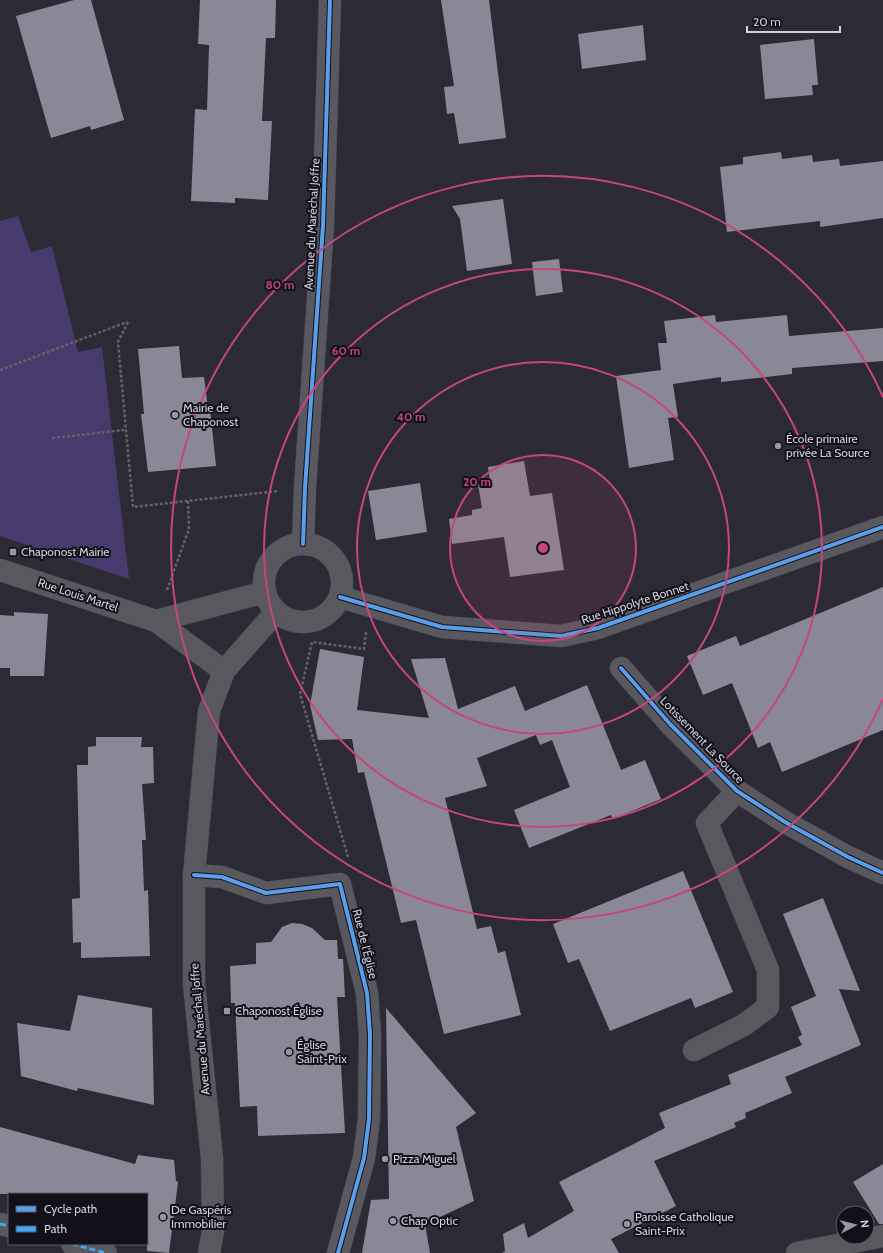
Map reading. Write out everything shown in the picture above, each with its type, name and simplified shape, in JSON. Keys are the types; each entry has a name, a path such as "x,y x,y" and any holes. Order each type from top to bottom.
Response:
{"street":[{"name":"Avenue du Maréchal Joffre","path":"303,544 305,488 324,225 330,0"},
{"name":"Rue Hippolyte Bonnet","path":"340,597 442,627 561,636 598,628 883,528"},
{"path":"303,544 315,546 326,551 336,560 342,579 340,597 334,608 324,617 312,622 299,622 287,619 276,612 269,603 265,592 264,580 272,559 281,550 291,546 303,544"},
{"name":"Rue Louis Martel","path":"0,570 156,620 224,671"},
{"path":"156,620 265,592"},
{"name":"Avenue du Maréchal Joffre","path":"209,1253 213,1231 212,1158 194,984 194,875 208,711 224,671 276,612"},
{"name":"Lotissement La Source","path":"621,668 670,724 736,791 791,826 848,857 883,873"},
{"name":"Lotissement La Source","path":"694,1050 744,1025 768,1007 768,970 707,823 736,791"},
{"name":"Rue de l'Église","path":"194,875 222,876 266,893 340,884 367,993 370,1034 369,1119 364,1158 338,1253"},
{"path":"797,1253 883,1236"},
{"path":"76,1245 106,1253"}],"path":[{"path":"0,370 128,322 118,342 124,430 133,507 305,488"},
{"path":"52,438 124,430"},
{"path":"156,620 189,528 188,501"},
{"path":"348,860 300,694 312,642 364,650 370,606"}],"shaded area":[{"path":"18,216 31,252 52,246 78,352 102,347 129,579 0,536 0,221"}],"building":[{"path":"74,0 91,0 124,120 91,130 90,126 51,138 16,16"},
{"path":"200,0 276,0 275,38 266,38 262,121 272,121 268,200 235,198 235,203 191,201 195,109 207,110 209,45 198,44"},
{"path":"441,0 489,0 506,138 459,144 454,113 447,114 444,87 454,86"},
{"path":"643,25 646,60 582,69 578,34"},
{"path":"814,39 818,85 812,85 813,95 765,99 760,45"},
{"path":"781,152 782,159 812,155 813,162 839,159 840,166 883,161 883,218 820,227 820,221 727,232 720,167 743,164 743,157"},
{"path":"503,199 512,264 467,271 460,219 452,206"},
{"path":"559,259 563,292 536,296 532,262"},
{"path":"715,315 716,322 787,315 789,336 883,328 883,361 792,368 792,374 721,382 721,377 673,384 678,417 668,418 674,460 629,468 616,376 661,370 658,343 667,343 664,321"},
{"path":"179,346 182,378 204,377 208,408 210,408 216,466 148,472 141,414 144,414 138,349"},
{"path":"524,461 530,496 552,493 564,570 510,577 504,537 452,544 449,519 472,515 472,510 482,508 478,484 490,482 488,467"},
{"path":"420,483 427,532 376,540 368,491"},
{"path":"883,587 883,730 782,772 770,742 758,748 732,683 703,695 687,656 736,636 740,646"},
{"path":"14,612 48,614 44,676 10,676 10,668 0,668 0,615 14,616"},
{"path":"320,649 364,657 357,710 429,718 411,659 445,658 458,709 515,686 525,711 587,685 621,770 645,760 661,799 613,819 611,815 529,848 514,810 570,787 552,740 540,745 536,735 477,758 487,786 445,798 477,929 491,926 498,953 505,951 521,1015 444,1034 416,920 401,923 364,772 358,773 352,739 318,740 310,705"},
{"path":"96,737 142,737 141,747 153,747 154,783 142,784 146,840 142,840 144,891 148,890 150,956 81,958 81,942 73,943 72,899 80,898 77,765 88,765 88,747 96,746"},
{"path":"683,871 733,992 695,1008 691,998 610,1031 579,959 568,963 553,924"},
{"path":"823,898 860,991 839,989 861,1045 785,1077 792,1093 745,1113 746,1118 734,1123 736,1127 654,1161 676,1206 611,1239 619,1253 502,1253 505,1251 503,1234 524,1223 528,1238 574,1211 559,1182 665,1128 659,1113 731,1084 728,1075 802,1045 798,1037 802,1035 791,1007 816,996 783,914"},
{"name":"Église Saint-Prix","path":"292,923 302,924 312,928 325,940 337,940 338,959 343,959 345,997 337,997 345,1133 258,1136 257,1106 240,1107 235,1003 231,1003 230,966 256,964 256,943 271,942 282,927"},
{"path":"78,995 152,1008 154,1105 78,1088 77,1091 21,1076 17,1023 70,1031"},
{"path":"386,1008 476,1113 456,1127 474,1201 425,1224 430,1253 362,1253 371,1200 389,1199"},
{"path":"0,1127 135,1164 138,1155 174,1160 176,1181 178,1182 169,1253 147,1251 148,1193 0,1194"},
{"path":"883,1164 883,1224 879,1224 875,1218 875,1205 867,1205 853,1182"}],"marked path":[{"path":"0,1224 8,1226"},
{"path":"76,1245 106,1253"}],"cycle path":[{"path":"303,544 305,488 323,225 330,0"},
{"path":"340,597 442,627 561,636 598,628 883,527"},
{"path":"621,668 670,724 737,791 785,822 848,857 883,873"},
{"path":"194,875 222,877 266,893 340,884 367,993 370,1034 369,1119 364,1158 338,1253"}],"place":[{"name":"Mairie de Chaponost","path":"175,415"},
{"name":"École primaire privée La Source","path":"778,446"},
{"name":"Chaponost Mairie","path":"13,552"},
{"name":"Chaponost Église","path":"227,1011"},
{"name":"Église Saint-Prix","path":"289,1052"},
{"name":"Pizza Miguel","path":"385,1159"},
{"name":"De Gaspéris Immobilier","path":"163,1217"},
{"name":"Chap Optic","path":"393,1221"},
{"name":"Paroisse Catholique Saint-Prix","path":"627,1224"}]}
